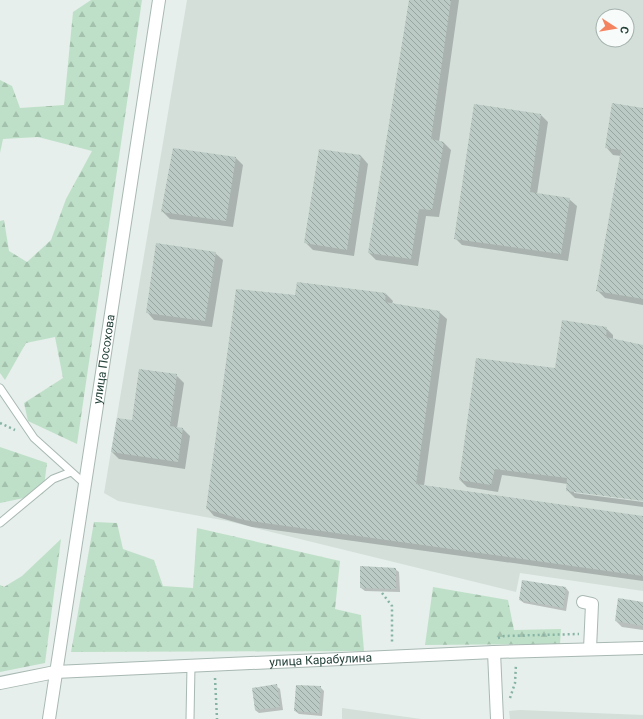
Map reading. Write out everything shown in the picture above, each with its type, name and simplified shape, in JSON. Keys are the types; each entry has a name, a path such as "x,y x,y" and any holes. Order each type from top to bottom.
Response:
{"street":[{"name":"улица Посохова","path":"49,719 159,0"},
{"path":"582,602 592,604 590,650"},
{"name":"улица Карабулина","path":"0,683 55,672 494,652 643,648"},
{"path":"494,652 497,719"}],"lane":[{"path":"0,388 34,438 85,484"},
{"path":"0,523 53,479 71,472"},
{"path":"190,719 191,666"}],"path":[{"path":"382,593 392,606 393,657"},
{"path":"509,700 515,683 516,664 530,651"},
{"path":"214,665 216,719"}],"shaded area":[{"path":"187,0 643,0 643,591 520,573 516,592 227,521 118,501 104,493"},
{"path":"342,708 421,719 342,719"},
{"path":"520,710 643,715 643,719 510,719 509,711"}],"green space":[{"path":"91,0 142,0 77,444 28,421 24,403 63,378 55,337 26,343 5,380 0,373 0,221 4,220 9,251 27,262 51,240 66,199 92,151 38,137 3,139 0,153 0,80 12,86 20,108 64,105 73,12"},
{"path":"0,447 47,463 43,494 0,503"},
{"path":"94,522 117,523 123,549 154,560 163,586 193,588 197,528 340,561 335,609 361,615 364,651 71,652"},
{"path":"61,539 45,663 0,672 0,585 4,587 22,576"},
{"path":"433,587 508,600 514,630 561,629 560,644 425,645"}],"building":[{"path":"409,0 451,0 431,139 444,142 432,210 419,209 411,259 368,253"},
{"path":"612,103 643,108 643,299 596,291 621,150 605,148"},
{"path":"474,104 541,114 530,192 570,198 561,254 454,239"},
{"path":"173,148 236,157 226,221 161,212"},
{"path":"319,149 361,155 347,250 304,243"},
{"path":"156,243 216,252 205,321 146,313"},
{"path":"297,282 386,293 385,302 440,311 416,484 643,516 643,576 244,520 206,509 236,289 295,295"},
{"path":"562,320 607,327 606,337 643,345 643,501 566,491 567,478 495,469 491,485 459,480 476,358 555,368"},
{"path":"139,369 177,374 170,426 183,428 178,462 111,452 117,418 132,420"},
{"path":"360,566 396,568 396,589 360,588"},
{"path":"522,580 566,587 563,608 519,600"},
{"path":"618,598 643,602 643,626 615,621"},
{"path":"277,684 280,707 255,710 252,688"},
{"path":"296,685 321,686 319,713 294,711"}]}
